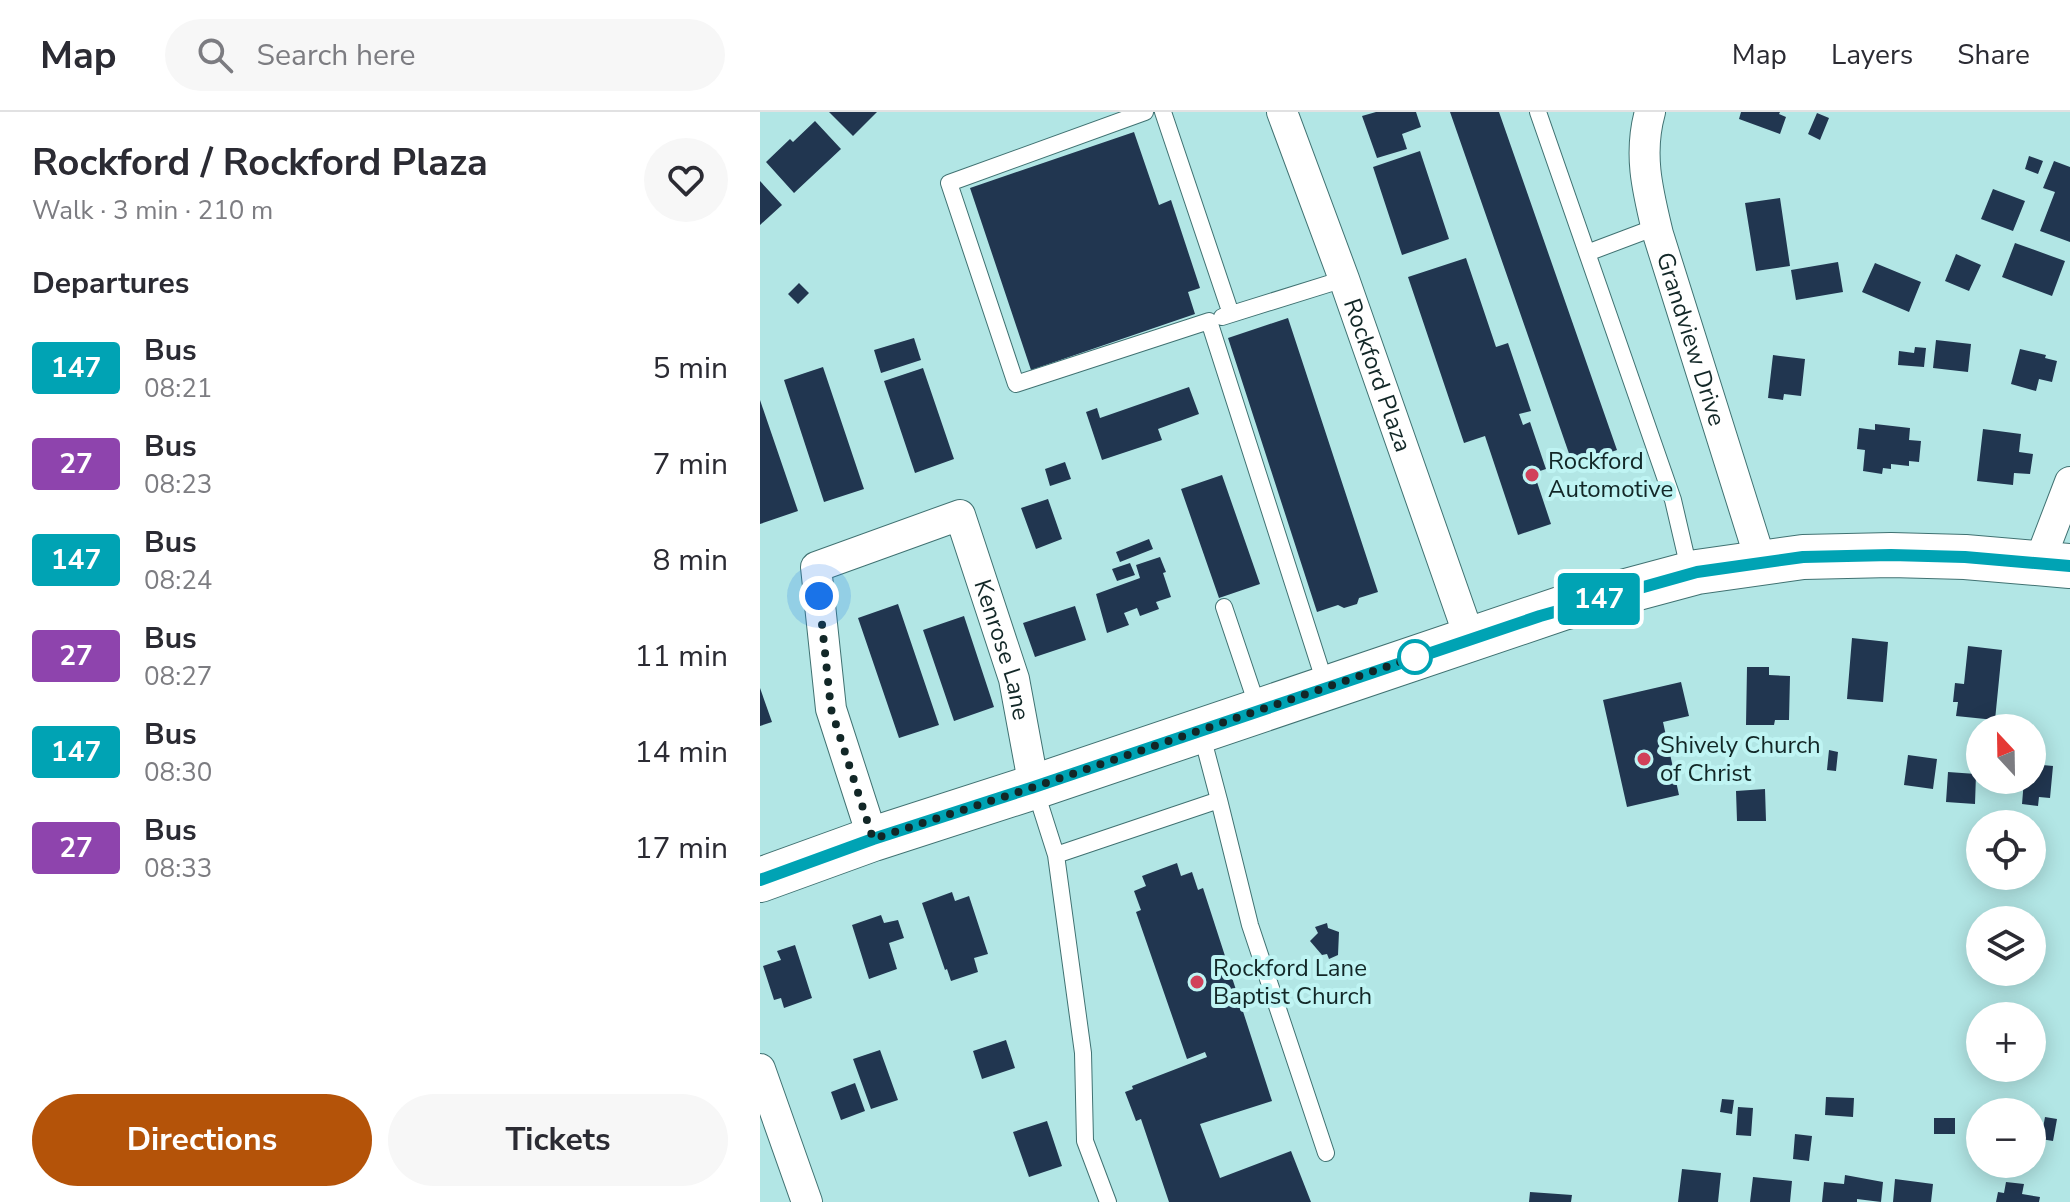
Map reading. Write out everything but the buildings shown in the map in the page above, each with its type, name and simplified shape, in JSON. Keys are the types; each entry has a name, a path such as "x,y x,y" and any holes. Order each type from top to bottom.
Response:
{"main road":[{"path":"760,880 873,839 1563,608 1690,574 1803,557 1965,557 2055,564"}],"street":[{"name":"Rockford Plaza","path":"1282,112 1470,639"},
{"name":"Grandview Drive","path":"1650,112 1644,144 1645,173 1656,227 1761,562"},
{"path":"2055,564 2070,482"},
{"name":"Kenrose Lane","path":"873,839 831,709 816,567 960,515 1014,679 1034,787"},
{"path":"760,1069 807,1202"}],"lane":[{"path":"1145,112 949,183 1016,384 1344,279"},
{"path":"1163,112 1231,314"},
{"path":"1538,112 1673,500 1690,574"},
{"path":"1587,253 1656,227"},
{"path":"1209,321 1327,687"},
{"path":"1224,607 1259,710"},
{"path":"1200,730 1250,925 1326,1153"},
{"path":"1034,787 1056,855 1083,1053 1085,1141 1108,1202"},
{"path":"1056,855 1219,800"}],"bus line":[{"name":"147","path":"760,880 873,839 1563,608 1697,572 1803,557 1891,555 1965,557 2070,566"}],"place":[{"name":"Rockford Automotive","path":"1532,475"},
{"name":"Shively Church of Christ","path":"1644,759"},
{"name":"Rockford Lane Baptist Church","path":"1197,982"}],"route":[{"path":"819,596 831,709 873,839 1415,657"}]}
